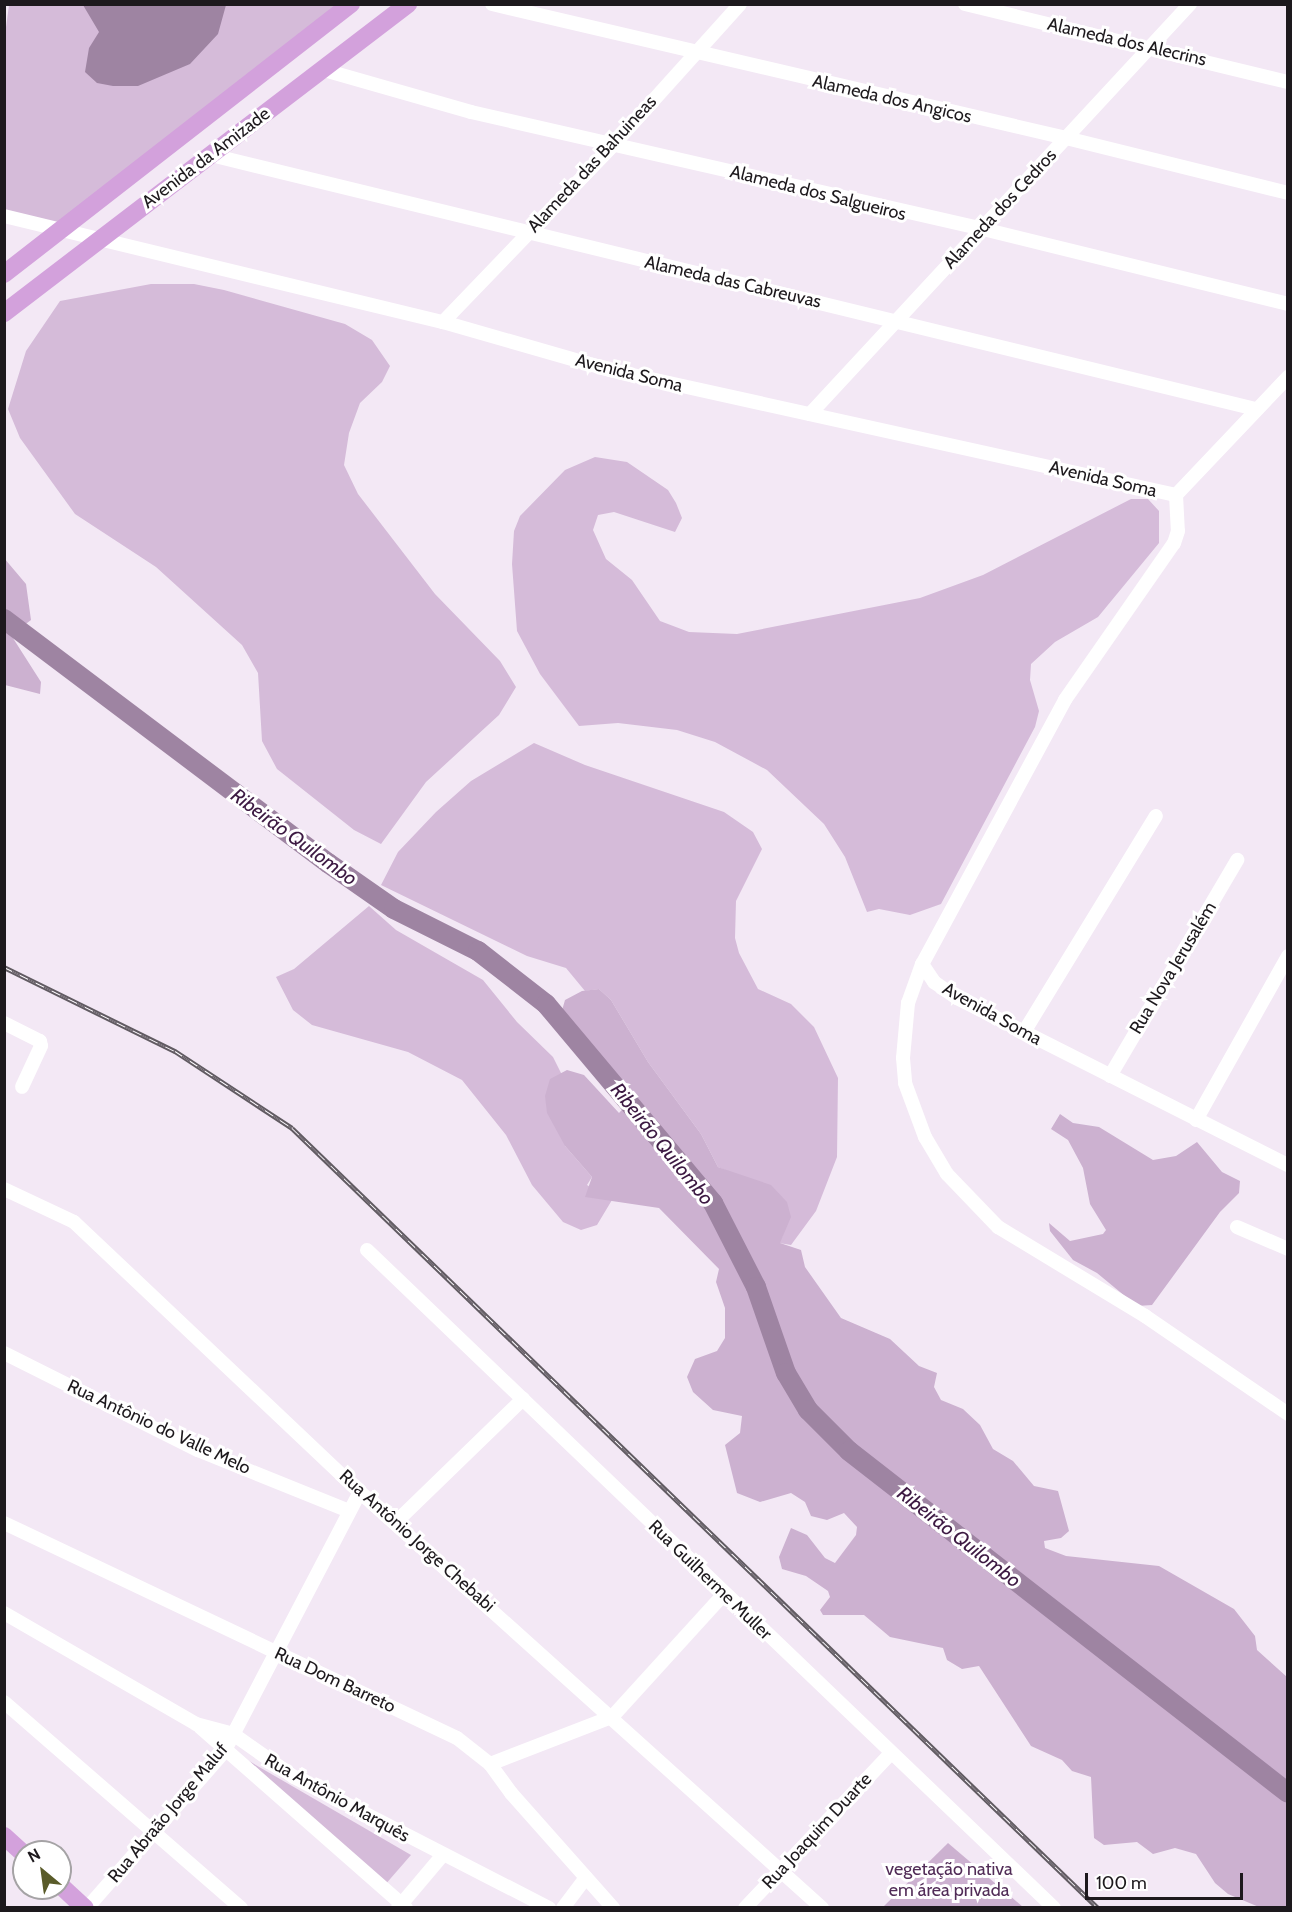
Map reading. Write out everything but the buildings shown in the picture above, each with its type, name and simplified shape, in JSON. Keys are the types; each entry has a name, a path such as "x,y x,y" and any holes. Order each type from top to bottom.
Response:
{"main road":[{"name":"Avenida da Amizade","path":"4,274 351,4"},
{"name":"Avenida da Amizade","path":"4,313 408,4"},
{"path":"72,1896 86,1908"}],"street":[{"name":"Alameda das Bahuineas","path":"443,322 615,143 740,4"},
{"name":"Alameda dos Alecrins","path":"965,4 1151,47 1287,82"},
{"name":"Alameda dos Cedros","path":"810,414 983,230 1190,4"},
{"name":"Alameda dos Angicos","path":"495,5 694,54 1066,138 1287,194"},
{"path":"341,56 349,77"},
{"name":"Alameda dos Salgueiros","path":"324,70 471,112 615,143 1287,304"},
{"name":"Alameda das Cabreuvas","path":"211,155 1255,409"},
{"name":"Avenida Soma","path":"4,216 443,322 610,370 1176,495 1178,531 1174,543 1065,700 922,964 934,982 957,998 1287,1165"},
{"path":"1176,495 1287,377"},
{"path":"1024,1032 1156,816"},
{"name":"Rua Nova Jerusalém","path":"1110,1076 1237,860"},
{"path":"1196,1120 1287,956"},
{"path":"922,964 908,1003 903,1058 905,1083 926,1137 947,1174 998,1227 1027,1248 1145,1316 1287,1414"},
{"path":"4,1023 40,1041 41,1046 22,1087"},
{"name":"Rua Antônio Jorge Chebabi","path":"4,1189 74,1222 360,1492 822,1908"},
{"path":"1237,1227 1287,1249"},
{"name":"Rua Guilherme Muller","path":"367,1250 890,1754 1054,1908"},
{"name":"Rua Antônio do Valle Melo","path":"4,1353 198,1450 349,1511"},
{"path":"396,1522 523,1399"},
{"name":"Rua Abraão Jorge Maluf","path":"86,1908 224,1752 360,1492"},
{"name":"Rua Dom Barreto","path":"4,1523 457,1738 490,1764 613,1908"},
{"path":"490,1764 612,1717 724,1594"},
{"name":"Rua Antônio Marquês","path":"4,1613 196,1724 233,1734 294,1777 442,1856 549,1908"},
{"path":"4,1702 156,1831 241,1908"},
{"path":"196,1724 224,1752 402,1906 442,1856"},
{"name":"Rua Joaquim Duarte","path":"745,1908 779,1869 890,1754"},
{"path":"563,1908 586,1878"}],"shaded area":[{"path":"9,5 342,5 57,228 5,215 4,42"},
{"path":"83,5 226,5 218,34 190,64 138,86 113,86 97,83 85,72 89,48 99,32"},
{"path":"151,284 194,284 224,290 345,324 372,340 390,366 382,382 360,403 349,433 344,465 358,494 435,594 500,661 516,687 499,715 426,782 381,844 354,830 277,769 262,741 258,673 242,645 156,567 75,514 20,438 8,409 26,351 60,301"},
{"path":"595,457 627,462 668,490 676,503 682,518 675,532 614,512 598,515 593,530 606,559 632,580 660,621 689,632 737,634 920,598 983,575 1131,499 1148,499 1159,511 1159,543 1098,617 1055,642 1031,664 1030,680 1039,711 1035,727 941,904 910,915 879,909 867,912 845,857 824,824 767,770 715,742 677,730 618,723 579,726 540,674 517,631 512,564 514,531 520,516 565,470"},
{"path":"534,743 585,765 724,812 753,832 762,849 736,901 735,938 739,953 758,989 791,1004 814,1027 838,1078 837,1157 816,1211 791,1245 779,1243 783,1235 737,1175 718,1167 701,1134 648,1062 611,1000 599,989 585,991 566,968 527,956 381,885 398,852 436,812 471,781"},
{"path":"369,906 396,930 483,980 517,1022 553,1057 561,1073 565,1146 592,1177 587,1185 612,1200 597,1225 581,1230 563,1222 532,1185 506,1135 462,1080 408,1052 312,1025 293,1010 276,977 294,969"},
{"path":"249,1761 411,1855 384,1886"}],"green space":[{"path":"4,558 26,584 31,620 11,635 41,682 40,694 5,685"},
{"path":"599,989 611,1000 648,1062 701,1134 718,1167 771,1185 787,1202 791,1217 780,1243 801,1250 805,1267 841,1318 890,1339 919,1366 937,1373 934,1387 941,1400 963,1409 980,1425 993,1449 1013,1461 1034,1486 1058,1491 1069,1531 1061,1538 1044,1541 1045,1548 1066,1556 1159,1566 1234,1609 1255,1636 1257,1650 1287,1677 1287,1907 1259,1907 1228,1894 1215,1883 1196,1854 1175,1848 1153,1854 1137,1842 1104,1845 1094,1838 1091,1777 1072,1771 1062,1760 1031,1746 979,1666 962,1669 947,1660 943,1648 890,1637 864,1615 823,1615 820,1610 830,1597 828,1591 806,1576 782,1569 779,1557 791,1528 807,1535 825,1558 835,1563 856,1535 857,1527 844,1513 827,1520 811,1516 805,1502 791,1493 760,1502 737,1493 725,1445 740,1433 742,1416 713,1410 693,1392 687,1377 695,1359 717,1351 725,1338 725,1308 716,1282 719,1269 659,1208 585,1197 592,1177 565,1146 547,1113 545,1096 550,1079 567,1070 584,1075 619,1113 632,1099 623,1083 559,1021 565,1000 582,991"},
{"path":"1060,1114 1073,1123 1099,1127 1153,1160 1176,1156 1197,1142 1222,1172 1240,1181 1239,1193 1220,1212 1152,1305 1137,1306 1097,1273 1073,1260 1050,1231 1049,1223 1070,1241 1103,1234 1106,1230 1090,1204 1083,1168 1068,1140 1051,1129"},
{"name":"vegetação nativa em área privada","path":"948,1843 1023,1907 883,1907"}],"waterway":[{"name":"Ribeirão Quilombo","path":"4,619 328,863 394,909 478,951 546,1004 713,1203 756,1287 786,1373 808,1410 849,1451 1288,1793"}],"railway":[{"path":"4,967 175,1051 292,1128 1098,1908"}]}
